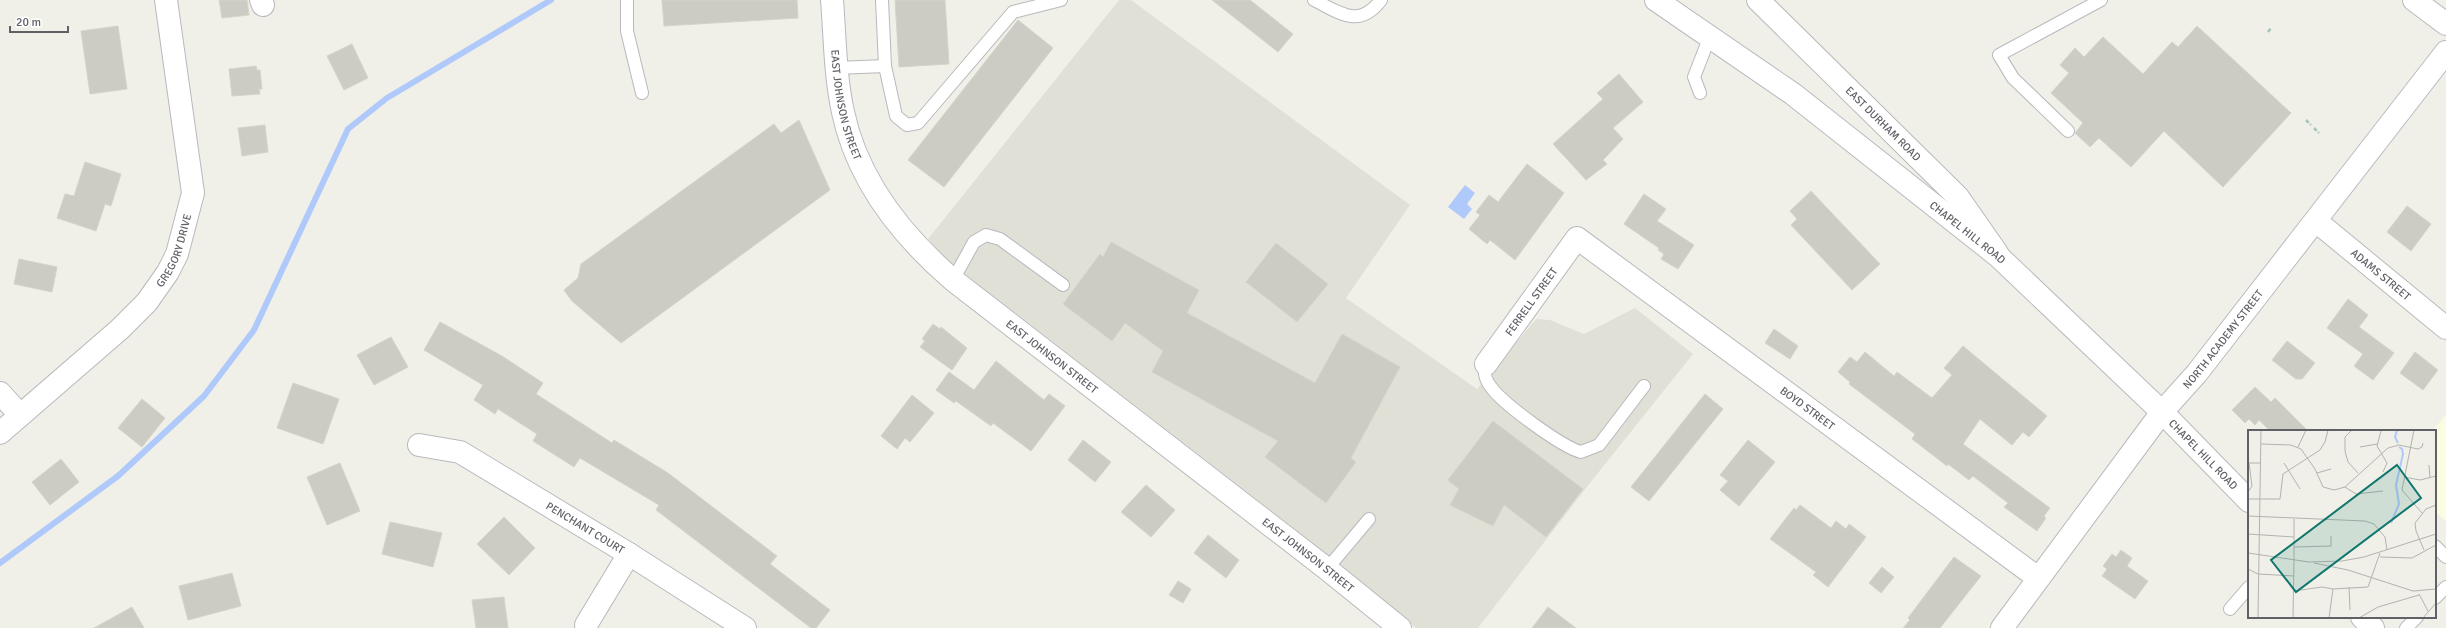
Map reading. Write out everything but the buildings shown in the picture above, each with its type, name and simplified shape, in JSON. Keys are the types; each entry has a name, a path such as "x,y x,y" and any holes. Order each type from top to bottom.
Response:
{"street":[{"name":"GREGORY DRIVE","path":"0,433 120,330 147,302 168,272 177,254 193,193 166,0"},
{"name":"EAST JOHNSON STREET","path":"832,0 836,68 843,112 851,142 865,174 910,239 953,280 1328,569 1400,628"},
{"name":"CHAPEL HILL ROAD","path":"1656,0 1793,94 1998,256 2162,412 2248,500"},
{"name":"EAST DURHAM ROAD","path":"1758,0 1958,197 1998,256"},
{"path":"2414,0 2446,24"},
{"name":"NORTH ACADEMY STREET","path":"2002,628 2162,412 2197,373 2446,52"},
{"name":"ADAMS STREET","path":"2316,221 2446,328"},
{"name":"FERRELL STREET","path":"1486,364 1577,238"},
{"name":"BOYD STREET","path":"1577,238 2038,578"},
{"path":"0,393 20,415"},
{"name":"PENCHANT COURT","path":"419,445 460,452 629,554 745,628"},
{"path":"586,625 629,554"},
{"path":"2363,618 2373,628"}],"lane":[{"path":"627,0 627,31 642,93"},
{"path":"882,0 884,66 896,116 907,125 918,123 1013,12 1061,0"},
{"path":"1314,0 1349,17 1356,17 1366,14 1380,0"},
{"path":"2068,131 2013,78 1999,55 2086,3 2101,0"},
{"path":"1700,94 1694,77 1710,36"},
{"path":"836,68 884,66"},
{"path":"953,280 974,242 986,235 1000,239 1063,285"},
{"path":"1486,364 1485,373 1492,388 1520,412 1569,448 1581,452 1588,451 1604,440 1644,386"},
{"path":"1328,569 1369,519"},
{"path":"2436,547 2446,557"},
{"path":"2436,597 2446,587"},
{"path":"2230,609 2248,588"},
{"path":"2406,628 2416,618"}],"path":[{"path":"2268,32 2271,28"},
{"path":"2306,120 2311,125"},
{"path":"2314,128 2319,133"}],"shaded area":[{"path":"1119,0 1131,0 1410,205 1346,298 1477,389 1536,319 1550,320 1584,334 1635,308 1693,354 1586,488 1478,628 1416,628 1294,528 943,257 928,239"},
{"path":"2446,414 2446,521 2436,513 2436,430 2434,430"}],"water":[{"path":"1465,185 1475,193 1467,204 1472,209 1464,219 1448,207"}],"waterway":[{"path":"0,563 118,476 204,396 254,330 348,129 387,98 551,0"}]}
